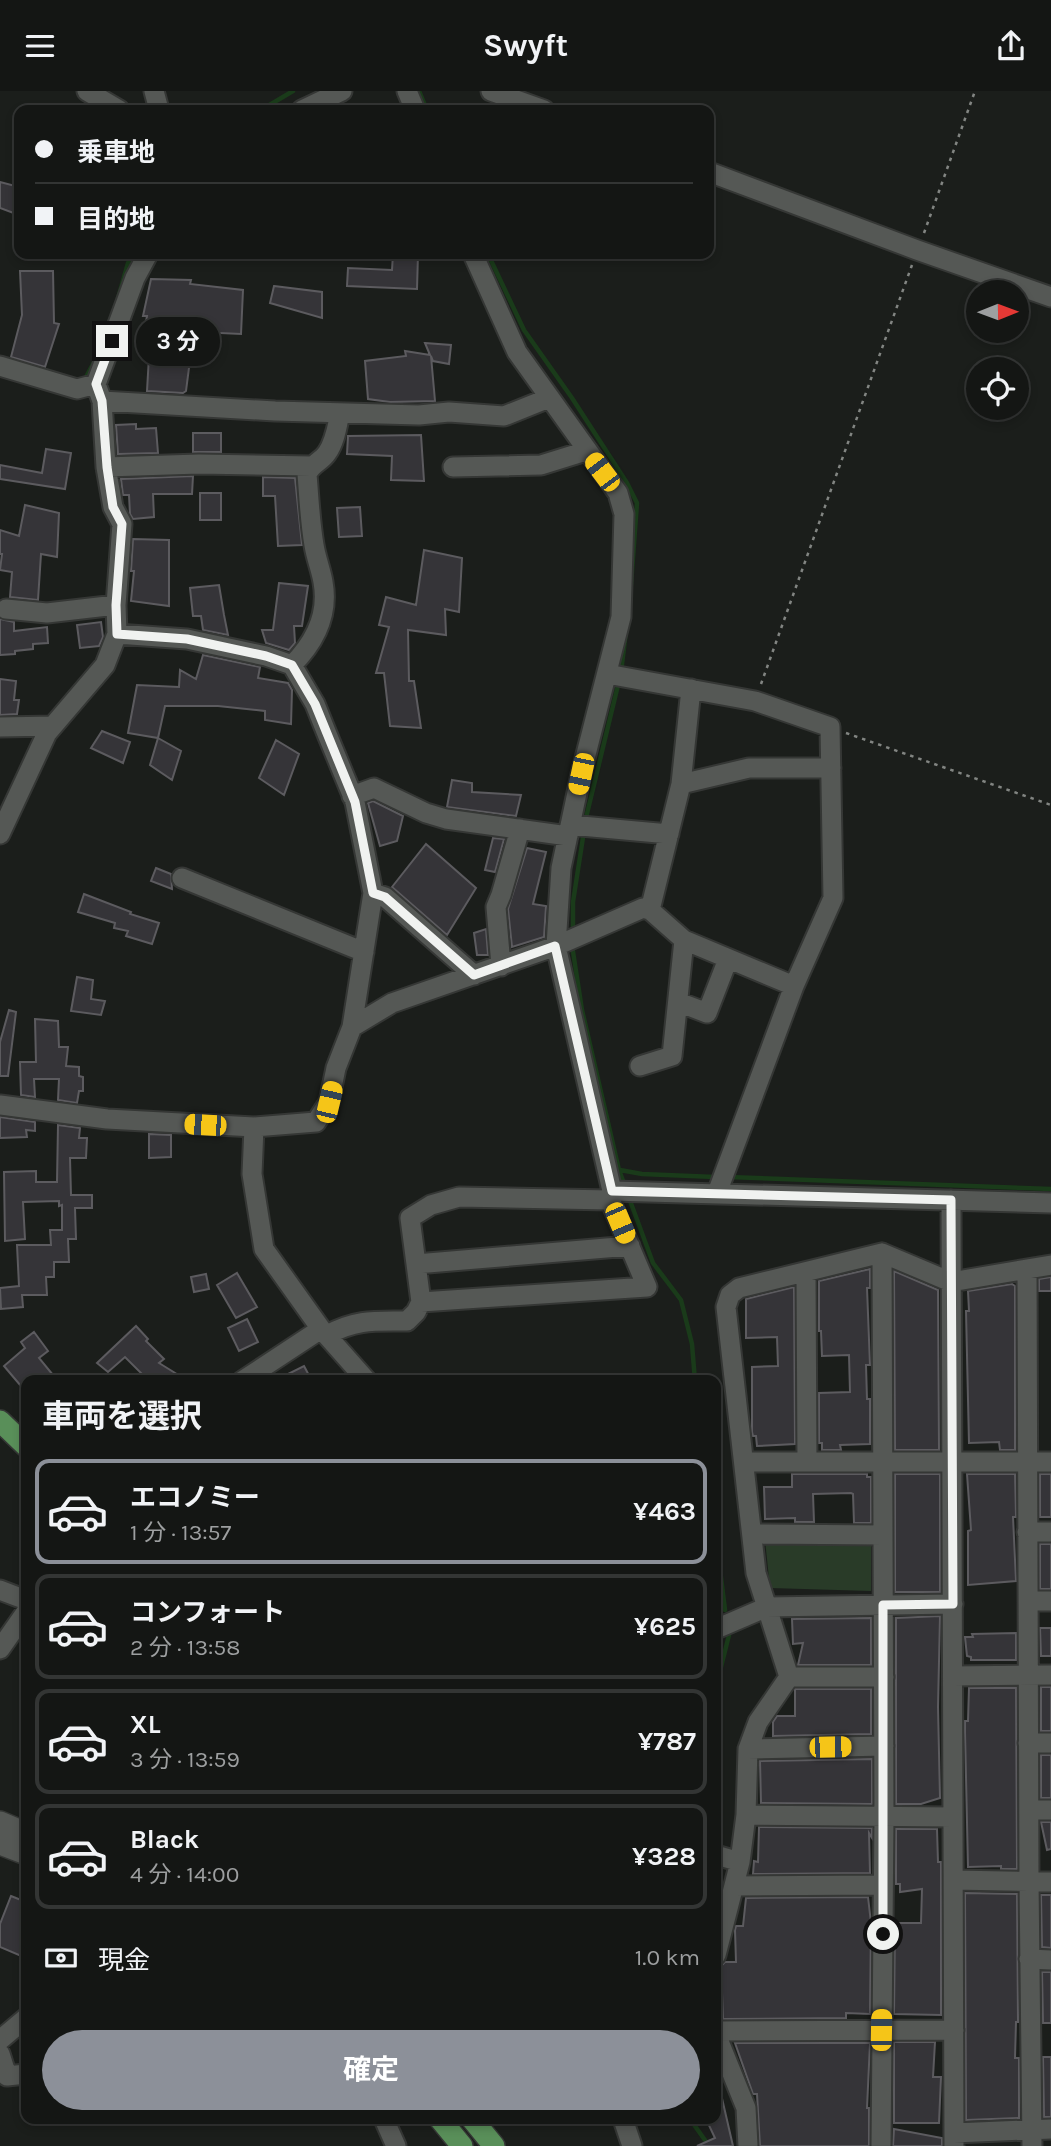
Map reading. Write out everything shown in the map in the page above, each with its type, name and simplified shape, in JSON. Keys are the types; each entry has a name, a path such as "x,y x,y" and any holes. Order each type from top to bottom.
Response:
{"main road":[{"path":"0,1421 21,1441"},
{"path":"0,1822 21,1831"},
{"path":"0,1844 21,1852"},
{"path":"444,2124 462,2146"},
{"path":"476,2124 494,2146"}],"street":[{"path":"87,91 111,105"},
{"path":"313,105 342,91"},
{"path":"491,91 529,105"},
{"path":"714,174 1051,297"},
{"path":"0,834 47,733 105,665 117,634 116,605 122,524 113,507 99,392 135,278 145,259"},
{"path":"421,1301 647,1287 612,1194 555,946 562,868 569,831 621,617 624,514 618,493 517,352 480,259"},
{"path":"0,366 77,389 340,413 419,415 449,412 504,416 549,398"},
{"path":"292,665 318,634 324,607 324,584 314,547 307,474 311,466 326,456 335,437 340,413"},
{"path":"453,467 541,465 586,451"},
{"path":"107,467 199,464 311,466"},
{"path":"6,609 47,613 116,605"},
{"path":"0,1105 107,1119 254,1128 316,1122 329,1102 336,1068 352,1027 373,893 352,796 315,704 292,665 266,656 187,639 117,634"},
{"path":"607,674 755,701 830,727 832,898 794,986 717,1193"},
{"path":"650,910 681,784 691,689"},
{"path":"0,727 53,726"},
{"path":"681,784 749,768 831,768"},
{"path":"352,796 374,788 426,813 446,819 520,829 669,834"},
{"path":"501,966 496,907 520,829"},
{"path":"182,879 364,952"},
{"path":"373,893 385,897 474,975"},
{"path":"352,1027 392,1003 555,946 643,908 650,910 684,940 794,986"},
{"path":"640,1066 672,1056 684,940"},
{"path":"678,1002 707,1013 728,959"},
{"path":"254,1128 252,1174 264,1249 324,1332 362,1375"},
{"path":"252,1375 324,1332 362,1321 407,1321 416,1313 421,1301 410,1218 431,1205 459,1197 534,1200 637,1191 1051,1203"},
{"path":"951,1200 954,2140 1031,2138 1051,2129"},
{"path":"416,1264 630,1246"},
{"path":"881,2146 884,1817 882,1253"},
{"path":"789,1677 756,1573 726,1307 730,1295 739,1288 882,1253 951,1282 1051,1265"},
{"path":"1027,1269 1031,2138"},
{"path":"806,1272 807,1462"},
{"path":"744,1462 1051,1462"},
{"path":"1027,1532 1051,1532"},
{"path":"752,1534 883,1535"},
{"path":"0,1590 21,1598"},
{"path":"1027,1601 1051,1601"},
{"path":"721,1627 767,1607 953,1604"},
{"path":"0,1650 21,1619"},
{"path":"953,1677 1051,1675"},
{"path":"789,1677 884,1678"},
{"path":"721,1936 740,1862 746,1815 748,1749 758,1722 789,1677"},
{"path":"1028,1743 1051,1743"},
{"path":"748,1749 884,1746"},
{"path":"1028,1810 1051,1810"},
{"path":"746,1815 953,1817"},
{"path":"721,1856 740,1862"},
{"path":"954,1880 1051,1882"},
{"path":"734,1886 883,1885"},
{"path":"1029,1959 1051,1960"},
{"path":"0,2040 21,2022"},
{"path":"721,2032 954,2030"},
{"path":"721,2045 746,2108 748,2146"},
{"path":"0,2054 7,2076 21,2075"},
{"path":"386,2124 396,2146"},
{"path":"625,2124 632,2146"}],"path":[{"path":"755,701 975,91"},
{"path":"830,727 1051,805"}],"green space":[{"path":"765,1540 871,1542 871,1591 770,1588"}],"building":[{"path":"0,182 14,186 14,213 0,208"},
{"path":"393,259 418,259 417,289 347,286 348,268 392,270"},
{"path":"20,271 53,271 54,323 59,324 45,367 11,357 22,315"},
{"path":"151,279 191,280 190,284 243,290 241,334 199,332 198,361 190,360 186,391 183,393 147,391 149,356 140,355 147,316 143,316"},
{"path":"274,286 322,292 322,318 270,303"},
{"path":"425,343 451,345 449,364 433,361 431,356 435,401 390,402 368,399 365,361 406,356 405,351 430,355"},
{"path":"136,424 136,429 156,428 158,453 118,454 116,425"},
{"path":"193,433 221,433 221,452 193,452"},
{"path":"421,435 424,481 391,480 392,456 347,454 348,436"},
{"path":"46,449 71,453 65,489 0,479 0,465 42,473"},
{"path":"193,476 192,494 153,494 154,517 133,519 130,514 129,495 123,495 121,479"},
{"path":"263,477 295,478 302,545 278,546 275,496 263,496"},
{"path":"200,493 221,493 221,520 200,520"},
{"path":"25,505 59,513 57,557 41,554 38,600 10,597 12,572 0,570 0,530 19,536"},
{"path":"360,507 362,536 339,537 337,508"},
{"path":"133,539 169,540 169,606 131,601"},
{"path":"424,550 462,558 459,612 445,609 446,635 408,630 409,681 414,681 421,728 390,726 384,673 376,673 389,627 379,625 386,597 416,605"},
{"path":"279,583 308,586 302,626 294,626 295,643 289,650 266,643 262,630 273,630"},
{"path":"219,585 228,635 203,630 201,616 193,616 190,588"},
{"path":"0,619 14,622 14,631 47,627 48,643 33,644 33,649 15,651 15,654 0,655"},
{"path":"101,622 103,637 99,646 80,648 77,625"},
{"path":"203,655 260,667 258,678 288,683 292,690 291,724 265,720 265,711 218,706 165,706 158,738 128,733 137,685 179,687 180,670 196,679"},
{"path":"0,679 16,681 14,700 19,700 17,714 0,715"},
{"path":"102,731 130,742 123,763 91,748"},
{"path":"158,738 181,751 172,780 150,765"},
{"path":"276,740 299,754 284,795 259,778"},
{"path":"452,780 472,783 472,792 521,795 516,816 447,807"},
{"path":"373,801 403,816 397,841 380,846 368,803"},
{"path":"493,838 504,839 495,872 485,870"},
{"path":"426,844 476,888 447,935 392,887"},
{"path":"527,848 546,852 533,904 546,906 544,937 512,947 508,909"},
{"path":"156,868 171,874 172,889 151,881"},
{"path":"84,894 159,923 152,944 126,936 128,931 114,928 115,923 78,912"},
{"path":"486,929 488,955 477,955 474,933"},
{"path":"77,977 93,980 91,999 105,1001 101,1015 71,1011"},
{"path":"9,1010 16,1012 8,1076 0,1076 0,1042"},
{"path":"35,1019 58,1021 59,1047 68,1047 66,1066 79,1067 79,1076 83,1077 83,1091 79,1091 77,1103 58,1100 59,1079 34,1079 35,1097 21,1095 20,1062 36,1062"},
{"path":"0,1117 35,1122 35,1131 26,1130 27,1137 0,1138"},
{"path":"58,1125 80,1128 79,1138 87,1138 86,1158 70,1158 71,1195 92,1195 92,1208 75,1208 76,1239 68,1239 69,1262 54,1262 54,1277 46,1277 47,1295 22,1295 23,1307 1,1309 0,1288 19,1286 17,1245 51,1245 50,1230 62,1230 62,1205 59,1206 59,1201 23,1202 25,1239 5,1241 4,1172 36,1171 36,1182 57,1182"},
{"path":"149,1134 171,1135 171,1157 149,1158"},
{"path":"870,1269 870,1288 867,1288 870,1365 866,1365 867,1399 870,1399 870,1444 840,1445 841,1450 822,1450 822,1443 819,1443 819,1393 850,1392 849,1355 822,1356 819,1281"},
{"path":"894,1271 938,1290 939,1450 895,1450"},
{"path":"237,1273 257,1307 236,1318 217,1285"},
{"path":"206,1274 209,1289 194,1292 191,1277"},
{"path":"1051,1277 1051,1291 1039,1291 1039,1279"},
{"path":"1012,1284 1015,1286 1015,1450 1000,1450 999,1442 969,1443 966,1311 969,1311 968,1291"},
{"path":"794,1287 795,1444 757,1446 756,1436 753,1436 752,1432 752,1367 778,1366 777,1337 746,1338 746,1299"},
{"path":"247,1319 258,1342 239,1351 228,1328"},
{"path":"136,1326 164,1359 159,1363 178,1375 143,1375 125,1357 108,1372 97,1363"},
{"path":"34,1332 48,1351 39,1358 53,1375 21,1375 21,1386 4,1366 25,1348 21,1342"},
{"path":"304,1366 309,1375 286,1375"},
{"path":"792,1474 867,1474 867,1477 871,1477 871,1523 854,1523 851,1493 813,1494 814,1522 795,1522 795,1518 765,1519 764,1487 792,1487"},
{"path":"895,1474 940,1474 940,1592 895,1592"},
{"path":"967,1474 1015,1474 1016,1517 1013,1517 1016,1581 968,1585 968,1531 971,1530"},
{"path":"1040,1474 1051,1474 1051,1517 1040,1517"},
{"path":"1040,1544 1051,1544 1051,1589 1040,1589"},
{"path":"940,1616 940,1798 921,1804 896,1804 896,1618"},
{"path":"871,1618 871,1665 798,1665 803,1643 793,1644 792,1619"},
{"path":"1040,1628 1051,1628 1051,1656 1041,1656"},
{"path":"1016,1633 1016,1660 971,1660 971,1657 967,1656 965,1637 973,1637 972,1634"},
{"path":"1041,1687 1051,1687 1051,1731 1041,1731"},
{"path":"969,1688 1016,1688 1017,1869 1001,1869 1001,1866 968,1867 965,1721 968,1721"},
{"path":"795,1689 871,1689 871,1734 773,1736 773,1722 777,1716 795,1716"},
{"path":"1041,1755 1051,1755 1051,1798 1041,1798"},
{"path":"872,1759 872,1804 761,1803 760,1761"},
{"path":"1041,1822 1051,1822 1051,1849 1047,1850"},
{"path":"759,1827 872,1828 872,1838 869,1833 870,1873 753,1874 754,1861 758,1862"},
{"path":"896,1829 937,1829 938,1862 941,1862 941,2015 894,2014 895,1923 921,1923 922,1889 900,1892 900,1884 896,1884"},
{"path":"965,1893 1017,1894 1018,2022 1015,2058 1019,2058 1019,2118 966,2120"},
{"path":"1041,1895 1051,1895 1051,1948 1042,1947"},
{"path":"11,1896 21,1900 21,1956 0,1947 0,1924"},
{"path":"868,1897 871,1923 870,2014 846,2013 846,2018 723,2019 721,1966 725,1962 736,1962 735,1930 736,1926 743,1926 746,1898"},
{"path":"1042,1972 1051,1972 1051,2023 1043,2023"},
{"path":"894,2042 935,2042 933,2077 941,2077 939,2123 894,2123"},
{"path":"735,2043 870,2043 867,2108 869,2146 760,2146 757,2094 753,2094"},
{"path":"1043,2057 1051,2057 1051,2117 1044,2117"},
{"path":"721,2094 733,2146 697,2146 715,2138 708,2124 721,2124"},
{"path":"894,2129 942,2138 942,2146 893,2146"}],"waterway":[{"path":"269,105 293,91"},
{"path":"419,91 425,105"},
{"path":"118,298 130,259"},
{"path":"490,259 524,330 572,398 637,503 631,585"},
{"path":"85,379 94,362"},
{"path":"621,672 626,632"},
{"path":"585,822 619,681"},
{"path":"573,933 573,902 584,831"},
{"path":"572,945 582,1010 625,1186"},
{"path":"620,1170 642,1174 715,1177"},
{"path":"728,1177 1051,1189"},
{"path":"629,1198 653,1263 681,1300 692,1344 695,1375"},
{"path":"721,1577 725,1610"},
{"path":"721,1667 729,1635"},
{"path":"694,2124 707,2143 706,2146"}],"route":[{"path":"112,341 96,384 102,401 113,507 122,524 116,605 117,634 187,639 266,656 292,665 315,704 355,802 373,893 385,897 474,975 555,946 612,1191 951,1200 953,1604 883,1605 883,1934"}]}
